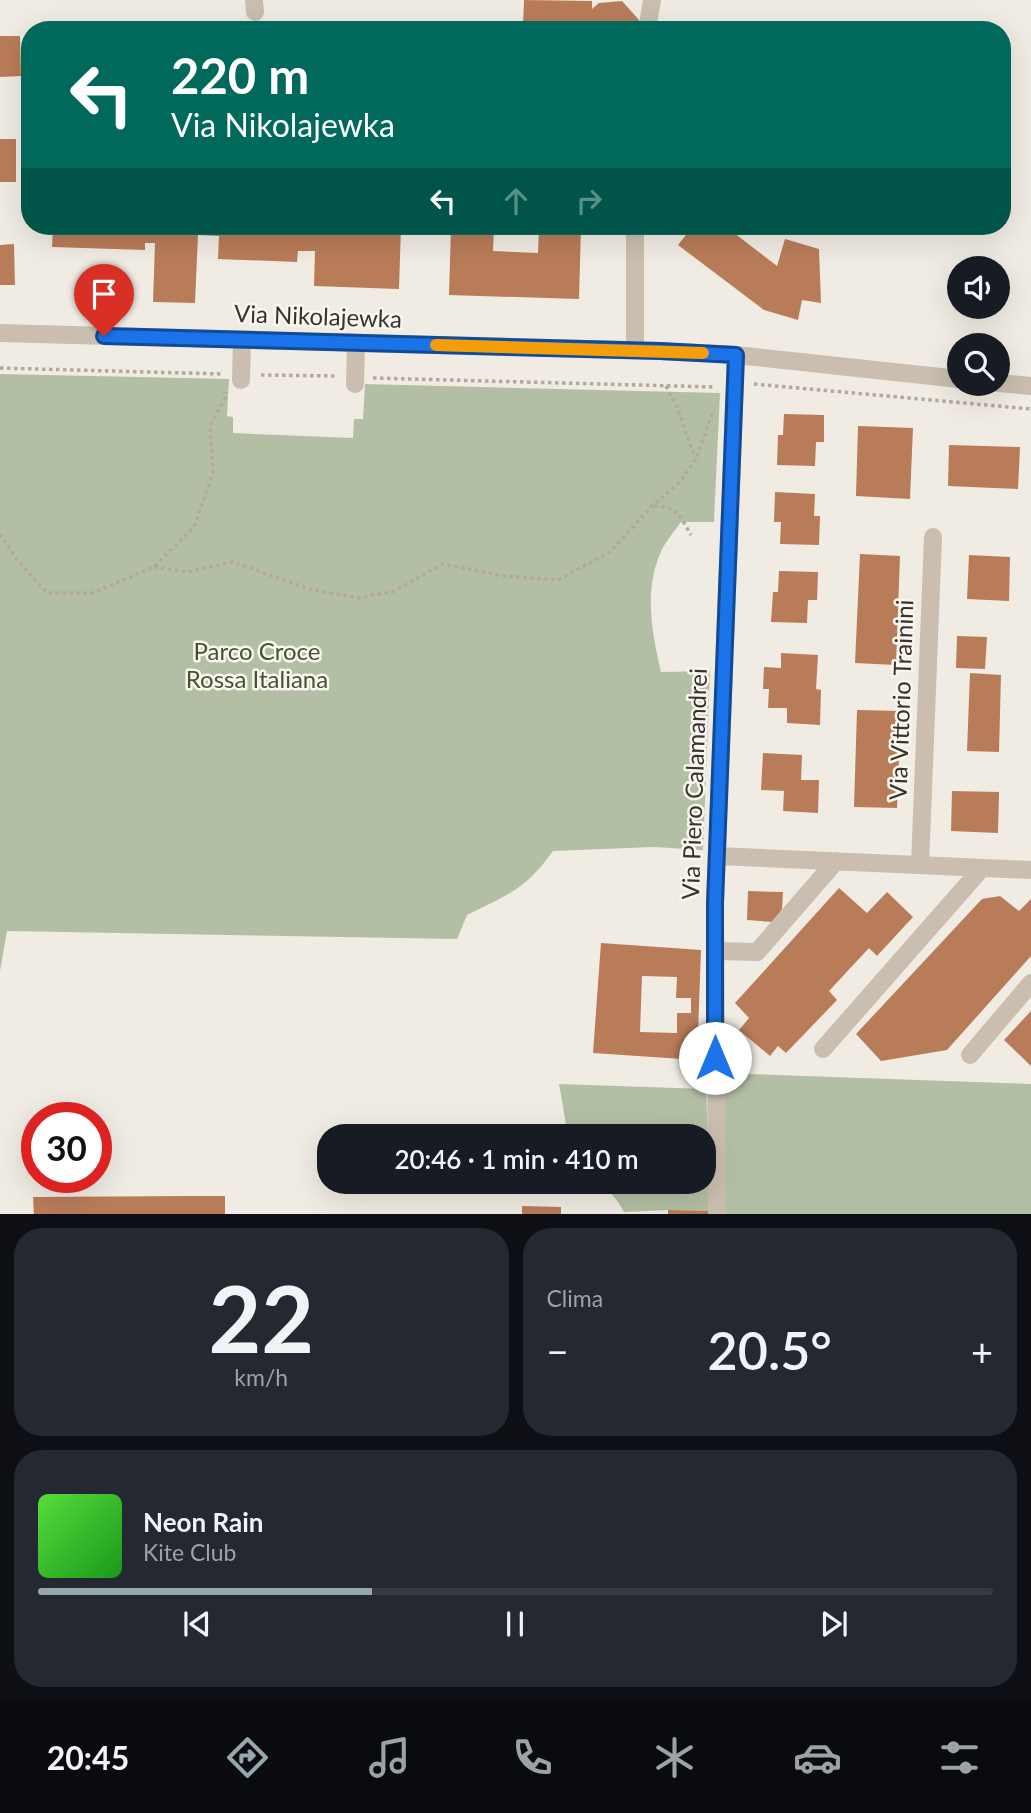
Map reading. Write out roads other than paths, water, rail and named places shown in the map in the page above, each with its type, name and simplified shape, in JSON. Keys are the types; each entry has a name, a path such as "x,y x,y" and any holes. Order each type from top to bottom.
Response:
{"street":[{"path":"648,21 652,0"},
{"path":"635,235 635,351"},
{"name":"Via Nikolajewka","path":"0,334 736,355 947,378"},
{"path":"233,383 242,340"},
{"path":"355,384 356,343"},
{"name":"Via Piero Calamandrei","path":"717,1214 715,951 736,355"},
{"path":"1010,384 1031,386"},
{"name":"Via Vittorio Trainini","path":"920,865 933,537"},
{"path":"718,856 1031,870"},
{"path":"715,951 757,952 836,861"},
{"path":"823,1049 982,867"},
{"path":"970,1055 1031,983"}],"park label":[{"name":"Parco Croce Rossa Italiana","path":"257,666"}]}
